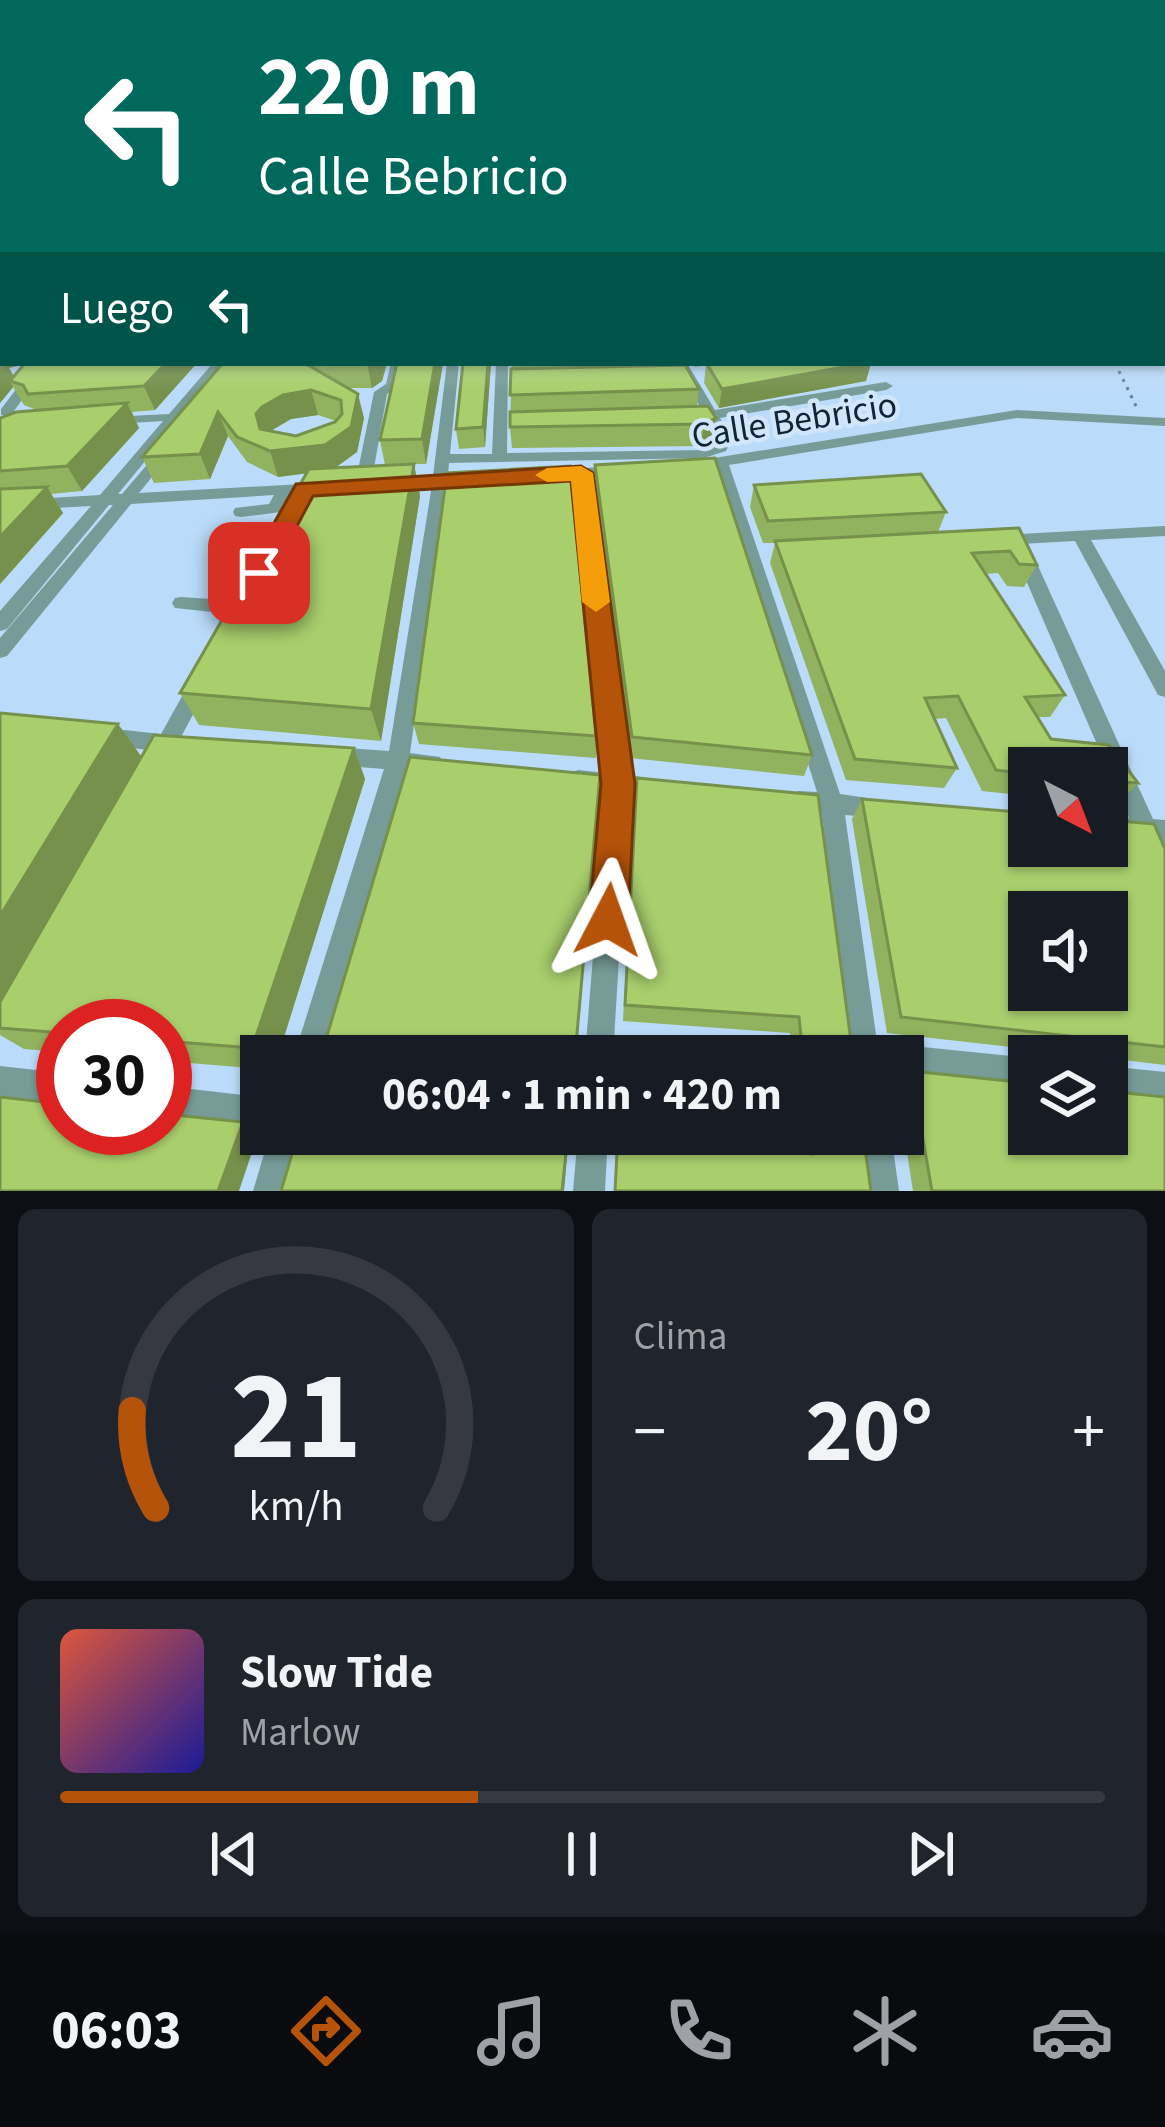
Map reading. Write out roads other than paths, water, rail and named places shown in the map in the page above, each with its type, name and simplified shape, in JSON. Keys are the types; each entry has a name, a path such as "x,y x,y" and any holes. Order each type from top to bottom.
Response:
{"street":[{"path":"0,624 206,366"},
{"path":"0,608 217,366"},
{"path":"0,651 136,502 237,366"},
{"path":"363,484 381,392 392,386 396,366"},
{"path":"314,1035 398,761 442,470 453,366"},
{"path":"499,458 502,366"},
{"path":"21,373 42,368 3,412 27,418"},
{"path":"0,506 136,502 363,484 499,458 704,454 721,448 725,439 685,370"},
{"path":"666,378 685,370 711,374"},
{"path":"502,382 525,381"},
{"path":"666,419 712,418 880,381"},
{"name":"Calle Bebricio","path":"538,476 722,465 997,416 1045,413 1165,422"},
{"path":"100,421 164,417"},
{"path":"1132,419 1165,437"},
{"path":"502,425 526,424"},
{"path":"722,465 746,498 832,804 865,1035"},
{"path":"442,470 494,478"},
{"path":"581,473 618,784 600,1035"},
{"path":"241,512 275,508 295,489"},
{"path":"285,525 295,489"},
{"path":"991,541 1165,531"},
{"path":"1080,535 1155,657 1165,689"},
{"path":"1017,540 1155,831 1165,873"},
{"path":"181,603 240,608"},
{"path":"162,753 206,671"},
{"path":"93,736 162,753 203,746"},
{"path":"311,754 463,768"},
{"path":"549,777 683,790"},
{"path":"770,799 913,811"},
{"path":"924,1061 1008,1070"},
{"path":"0,1081 36,1085"},
{"path":"1128,1083 1165,1087"},
{"path":"192,1104 240,1110"},
{"path":"268,1191 279,1155"},
{"path":"589,1191 592,1155"},
{"path":"879,1155 883,1191"}]}
